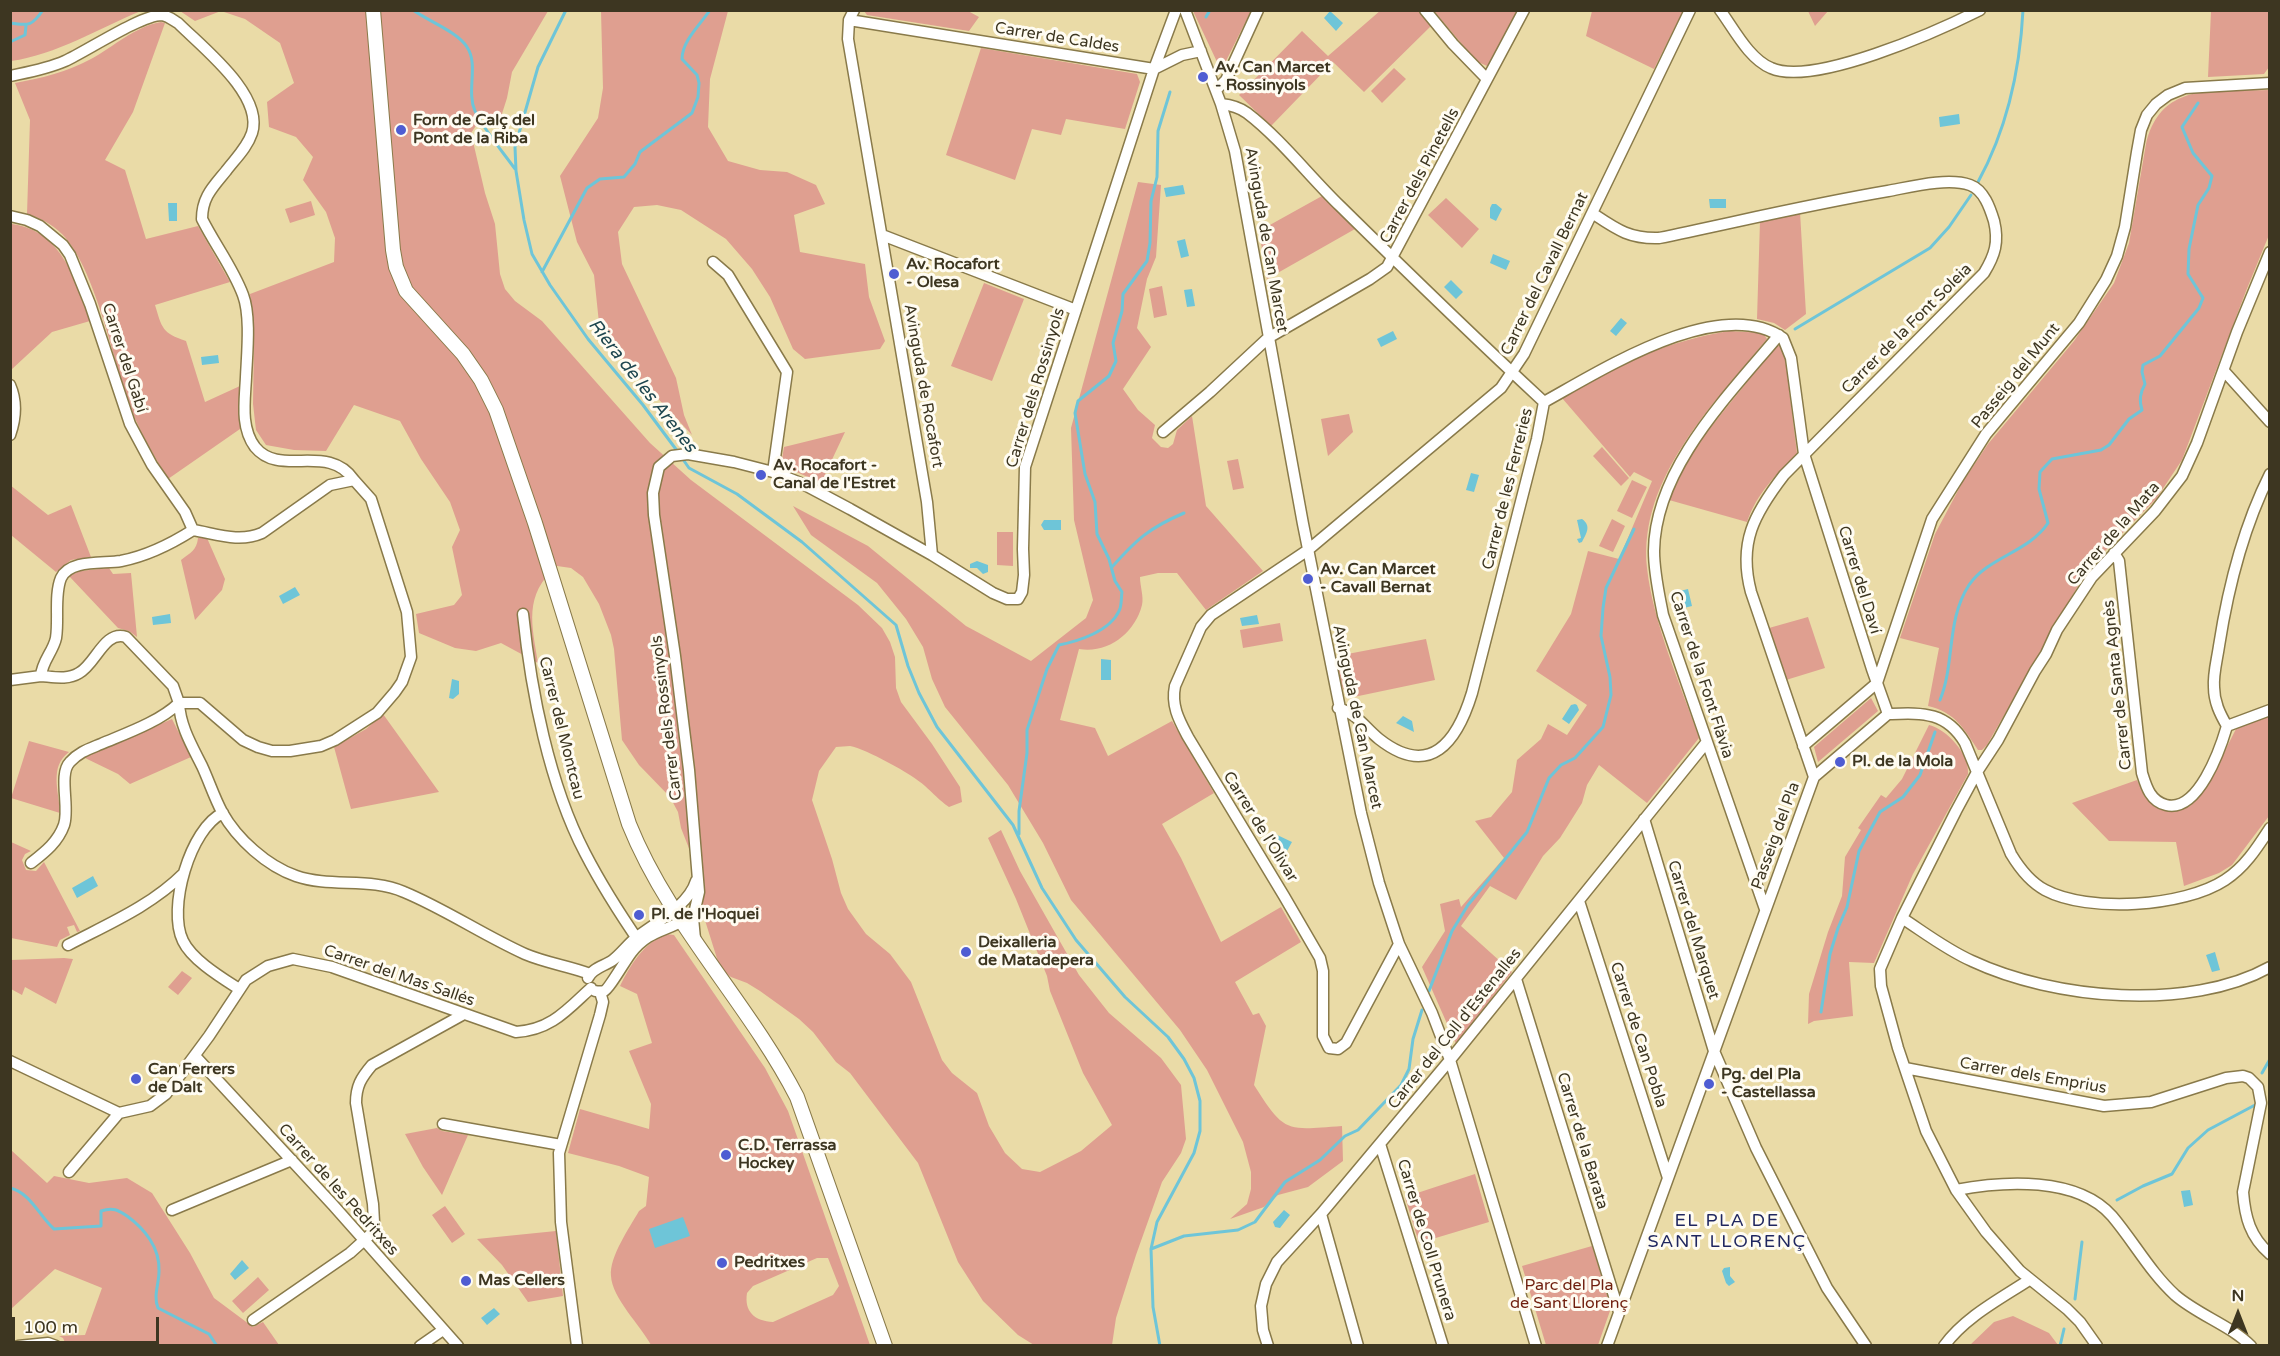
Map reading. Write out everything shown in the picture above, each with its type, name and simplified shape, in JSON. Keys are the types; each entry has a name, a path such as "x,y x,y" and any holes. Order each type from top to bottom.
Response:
{"street":[{"name":"Carrer dels Rossinyols","path":"695,940 692,927 693,900 699,892 698,875 681,704 654,514 654,479 658,466 665,460 680,454 706,456 773,472 803,484 932,555 993,593 1014,600 1021,596 1024,575 1025,467 1154,69 1176,10"},
{"name":"Avinguda de Can Marcet","path":"1185,10 1221,104 1235,151 1338,708 1373,860 1399,944 1432,1013 1450,1060 1536,1346"},
{"path":"1216,90 1226,80 1258,10"},
{"path":"1425,10 1467,60 1487,79"},
{"name":"Carrer dels Pinetells","path":"1163,432 1268,338 1387,267 1524,10"},
{"name":"Carrer del Cavall Bernat","path":"1308,550 1501,388 1524,354 1690,10"},
{"path":"1720,10 1753,54 1765,65 1801,74 1825,69 1898,46 1980,10"},
{"path":"373,12 396,267 406,291 463,354 481,380 496,410 535,523 629,824 641,854 678,915 779,1063 797,1097 885,1346"},
{"path":"10,76 63,62 131,26 162,15 178,23 237,82 250,102 254,123 252,133 245,147 206,195 202,207 202,219 244,296 247,335 244,407 248,434 255,447 263,455 273,459 328,461 342,466 371,499 407,612 411,657 402,682 376,713 321,747 290,751 272,751 258,747 243,740 200,704 179,703 161,717 81,752 67,764 64,775 66,810 64,825 49,849 31,863"},
{"name":"Carrer de Caldes","path":"851,15 1154,69"},
{"name":"Avinguda de Rocafort","path":"851,15 848,39 927,502 932,555"},
{"path":"1154,69 1182,56 1201,51"},
{"name":"Passeig del Munt","path":"1877,683 1932,519 1986,434 2079,323 2106,280 2117,256 2125,226 2136,152 2147,115 2168,95 2185,88 2270,83"},
{"name":"Carrer de les Ferreries","path":"1221,104 1233,105 1245,111 1272,135 1324,191 1393,259 1544,402 1537,439 1472,693 1457,732 1438,751 1424,755 1408,754 1385,744 1354,714 1338,708"},
{"name":"Carrer de la Font Soleia","path":"1592,213 1622,233 1646,239 1659,238 1806,205 1922,185 1956,183 1969,184 1979,190 1991,212 1996,235 1994,258 1984,273 1784,475 1755,518 1746,546 1747,576 1751,592 1814,777"},
{"name":"Carrer del Gabí","path":"10,216 40,226 63,245 70,255 90,304 130,424 158,475 185,512 193,530"},
{"path":"882,235 1076,310"},
{"name":"Carrer de la Mata","path":"2097,1346 2080,1322 2067,1309 2029,1280 1986,1232 1956,1190 1926,1131 1881,986 1880,969 1902,918 1977,772 1998,740 2062,623 2092,577 2155,511 2182,476 2198,443 2270,252"},
{"path":"713,262 728,275 787,372 773,472"},
{"path":"1544,402 1622,357 1676,337 1707,329 1746,324 1763,327 1779,335"},
{"name":"Carrer del Daví","path":"1779,335 1789,348 1804,454 1888,714"},
{"name":"Carrer de la Font Flàvia","path":"1765,909 1663,615 1654,550 1663,501 1686,452 1779,335"},
{"path":"2224,371 2270,422"},
{"path":"10,385 15,401 14,426 10,435"},
{"path":"2270,474 2248,525 2222,624 2213,686 2216,701 2227,726 2270,710"},
{"path":"41,676 42,666 55,641 59,586 62,576 70,569 79,565 121,561 139,556 166,545 193,530 237,538 250,538 330,485 354,480"},
{"name":"Carrer de l'Olivar","path":"1308,550 1229,601 1205,620 1175,686 1173,695 1176,713 1188,737 1320,958 1323,971 1323,1036 1327,1046 1336,1050 1346,1043 1399,944"},
{"name":"Carrer de Santa Agnès","path":"2114,553 2119,561 2142,773 2153,798 2167,806 2182,804 2192,797 2212,766 2227,726"},
{"name":"Carrer del Montcau","path":"523,614 533,689 565,808 584,852 638,940"},
{"path":"10,680 41,676 71,677 81,673 109,640 121,635 129,640 173,686 185,732 223,813 254,849 279,869 316,881 379,885 403,891 527,955 608,973 611,981"},
{"path":"1803,747 1877,683"},
{"path":"1888,714 1933,715 1956,728 2020,870 2044,890 2071,899 2105,903 2147,902 2207,890 2235,873 2247,861 2270,828"},
{"name":"Passeig del Pla","path":"1607,1346 1814,777 1888,714"},
{"name":"Carrer del Coll d'Estenalles","path":"1268,1346 1263,1330 1261,1306 1266,1284 1277,1262 1321,1214 1450,1060 1706,743"},
{"path":"223,813 212,818 206,826 184,873 179,926 183,941 201,961 239,989"},
{"name":"Carrer del Marquet","path":"1644,819 1714,1051 1756,1148 1827,1288 1866,1346"},
{"path":"68,945 135,911 184,873"},
{"path":"577,1346 561,1222 559,1161 561,1145 603,1002 588,980 594,971 638,940 658,930 678,915 692,914 693,900 663,892"},
{"name":"Carrer de Can Pobla","path":"1579,901 1668,1178"},
{"path":"1902,918 1954,953 1990,969 2035,982 2097,993 2140,996 2179,994 2245,978 2270,967"},
{"path":"595,990 608,988 638,940"},
{"name":"Carrer del Mas Sallés","path":"119,1113 150,1107 166,1094 195,1056 246,980 268,966 293,959 342,970 516,1032 543,1027 595,990"},
{"name":"Carrer de la Barata","path":"1516,979 1619,1312"},
{"path":"253,1320 364,1242 371,1234 374,1222 356,1103 356,1088 361,1077 372,1065 464,1014"},
{"name":"Carrer de les Pedritxes","path":"195,1056 292,1160 458,1346"},
{"path":"10,1061 119,1113 69,1172"},
{"name":"Carrer dels Emprius","path":"1905,1068 2104,1107 2151,1102 2226,1078 2243,1076 2249,1078 2258,1087 2261,1103 2245,1178 2244,1205 2250,1230 2270,1254"},
{"path":"443,1124 561,1145"},
{"name":"Carrer de Coll Prunera","path":"1380,1144 1443,1346"},
{"path":"172,1210 292,1160"},
{"path":"1956,1190 2009,1183 2038,1184 2067,1191 2094,1202 2112,1216 2152,1270 2178,1297 2207,1318 2242,1337 2251,1346"},
{"path":"1321,1214 1358,1346"},
{"path":"1944,1346 1971,1320 2029,1280"},
{"path":"420,1346 442,1330"},
{"path":"18,1346 48,1342 56,1346"}],"green space":[{"path":"1381,10 1418,11 1431,26 1364,92 1333,62 1271,126 1239,95 1302,31 1328,56"},
{"path":"1592,10 1683,11 1654,69 1586,36"},
{"path":"10,11 141,11 61,47 11,61"},
{"path":"180,11 221,11 195,21"},
{"path":"221,11 548,11 512,72 500,120 482,117 471,133 495,224 500,274 505,289 515,301 542,321 650,443 691,480 858,605 882,628 895,657 896,688 901,702 960,787 962,802 949,807 919,781 889,763 857,748 836,747 819,771 812,800 848,909 866,934 890,954 911,982 942,1060 952,1073 977,1093 989,1126 1005,1153 1022,1169 1040,1172 1081,1151 1112,1125 1083,1073 1016,899 988,838 1001,830 1020,871 1079,975 1109,1013 1161,1058 1181,1085 1186,1139 1181,1153 1162,1182 1116,1318 1112,1345 1034,1345 1018,1335 983,1301 958,1262 918,1163 850,1073 836,1062 813,1032 799,1019 760,991 731,977 720,968 703,914 703,884 681,828 678,812 670,797 639,765 622,740 611,635 599,604 583,577 571,568 557,566 539,588 532,611 538,663 501,643 476,651 455,648 419,633 416,614 454,605 462,595 452,547 460,530 450,502 421,459 400,421 354,405 326,451 294,450 266,445 256,430 253,404 254,338 250,294 334,262 335,238 326,212 303,180 313,157 296,137 269,127 267,102 294,83 280,43 245,19"},
{"path":"601,11 728,11 710,79 708,127 728,161 760,170 787,172 816,185 825,204 794,215 800,252 865,264 869,297 885,341 880,349 805,359 793,349 770,297 752,269 726,239 681,210 657,205 634,207 618,232 622,264 676,378 684,415 692,435 634,373 606,337 599,323 594,275 577,242 560,176 598,118 603,88"},
{"path":"864,11 968,11 979,17 969,31 867,15"},
{"path":"1193,11 1251,11 1223,67 1218,64"},
{"path":"1434,11 1517,11 1487,66 1476,61"},
{"path":"1808,11 1828,11 1815,26"},
{"path":"2211,11 2269,11 2269,67 2264,74 2208,77"},
{"path":"161,22 165,23 133,112 105,160 125,170 146,239 198,226 230,282 155,305 164,329 186,341 205,402 240,386 240,429 168,479 132,411 93,290 74,249 62,234 46,222 27,214 30,120 15,83 73,68 134,32"},
{"path":"981,48 1137,74 1140,82 1125,129 1066,119 1061,135 1032,129 1015,180 946,155"},
{"path":"1394,68 1406,79 1382,103 1371,91"},
{"path":"2269,90 2269,235 2182,460 2156,499 2102,554 2083,577 1987,745 1982,750 1978,750 1958,722 1945,712 1928,706 1939,648 1900,638 1935,534 1962,483 1988,444 2074,341 2114,283 2129,243 2146,144 2153,123 2164,109 2178,99 2194,94 2211,91"},
{"path":"1138,182 1161,185 1156,257 1147,279 1137,328 1151,347 1123,389 1138,410 1155,425 1152,438 1161,447 1168,448 1173,444 1177,430 1192,416 1206,506 1263,571 1206,610 1177,573 1158,573 1140,577 1142,605 1127,633 1110,645 1090,650 1079,649 1060,720 1095,728 1108,756 1172,721 1214,793 1162,824 1221,942 1281,907 1301,942 1235,982 1253,1015 1259,1013 1266,1026 1254,1085 1273,1113 1289,1125 1298,1128 1342,1126 1343,1161 1308,1187 1278,1195 1264,1207 1230,1219 1247,1204 1251,1189 1251,1172 1243,1142 1207,1070 1180,1030 1071,900 1043,843 1008,785 945,707 932,679 923,647 906,619 877,583 811,535 793,506 868,546 966,626 1031,661 1086,618 1093,600 1074,520 1071,428"},
{"path":"1322,196 1355,229 1267,279 1259,231"},
{"path":"1446,198 1479,229 1462,248 1428,215"},
{"path":"311,201 315,215 290,223 285,209"},
{"path":"1800,212 1806,314 1785,330 1774,323 1757,319 1760,221"},
{"path":"12,224 29,228 43,236 55,247 72,274 90,321 52,332 11,370"},
{"path":"984,283 1024,299 992,381 951,366"},
{"path":"1162,286 1167,315 1154,318 1149,289"},
{"path":"1729,331 1763,333 1767,339 1684,443 1667,472 1655,503 1647,535 1647,568 1655,610 1668,654 1699,738 1647,803 1599,765 1587,785 1582,803 1560,838 1543,856 1516,900 1490,886 1461,926 1512,972 1456,1044 1422,967 1445,931 1440,904 1459,899 1461,907 1504,858 1475,821 1491,817 1512,792 1517,760 1541,739 1548,724 1567,735 1587,705 1536,671 1571,614 1588,551 1619,559 1652,481 1634,472 1630,477 1562,398 1598,375 1641,355 1687,340"},
{"path":"1776,346 1784,349 1797,453 1762,493 1747,522 1669,500 1688,460 1702,438"},
{"path":"1349,414 1353,432 1328,456 1321,419"},
{"path":"845,432 821,483 781,465 784,447"},
{"path":"1602,447 1629,478 1621,486 1593,456"},
{"path":"1238,459 1244,488 1233,490 1227,461"},
{"path":"1632,480 1647,487 1632,518 1617,511"},
{"path":"10,485 48,515 71,505 91,557 71,560 56,572 11,535"},
{"path":"1612,519 1625,526 1613,552 1599,546"},
{"path":"997,532 1013,532 1013,566 997,565"},
{"path":"198,538 207,538 225,579 222,590 195,620 181,560 195,548"},
{"path":"109,568 113,574 131,573 137,637 129,631 118,628 69,576 80,571"},
{"path":"1808,617 1825,668 1786,680 1769,628"},
{"path":"1280,623 1283,641 1243,648 1240,630"},
{"path":"1426,639 1435,680 1349,698 1341,685 1337,656"},
{"path":"1871,698 1878,711 1818,762 1814,747"},
{"path":"383,714 439,792 351,809 334,747 366,729"},
{"path":"2269,714 2269,816 2232,865 2219,873 2184,886 2176,842 2109,841 2072,803 2137,780 2145,797 2154,806 2171,811 2190,806 2207,786 2236,729"},
{"path":"172,719 191,757 130,784 118,774 83,757"},
{"path":"1929,725 1936,727 1956,744 1965,759 1968,774 1913,874 1874,963 1849,962 1853,1016 1814,1021 1808,1024 1809,994 1842,896 1845,857 1861,830 1858,828 1881,795 1886,798 1902,779"},
{"path":"29,741 69,752 63,758 57,772 60,813 11,798"},
{"path":"11,842 31,851 25,854 22,860 26,870 36,871 44,862 80,931 77,932 74,925 67,927 70,935 60,940 57,947 11,938"},
{"name":"C.D. Terrassa Hockey","path":"666,934 674,935 765,1068 788,1111 870,1345 651,1345 616,1293 611,1276 613,1260 639,1211 646,1206 649,1177 619,1166 568,1153 580,1109 649,1129 651,1104 629,1051 652,1043 637,994 620,986 638,956","holes":["817,1258 828,1258 839,1286 833,1295 773,1322 761,1320 749,1310 747,1293 753,1286"]},
{"path":"73,959 56,1004 25,987 22,995 11,989 11,960"},
{"path":"182,971 192,978 178,995 168,987"},
{"path":"437,1128 442,1131 468,1135 442,1195 405,1134"},
{"path":"11,1150 47,1183 54,1176 89,1183 127,1178 152,1193 190,1253 214,1298 253,1327 263,1322 279,1345 66,1345 63,1338 59,1336 85,1335 102,1288 55,1269 11,1309"},
{"path":"1475,1174 1489,1222 1419,1243 1405,1197"},
{"path":"445,1206 465,1234 452,1243 432,1215"},
{"path":"556,1231 563,1296 528,1302 502,1265 477,1239"},
{"name":"Parc del Pla de Sant Llorenç","path":"1592,1246 1611,1308 1598,1345 1546,1345 1522,1266"},
{"path":"258,1277 269,1290 243,1313 232,1301"},
{"path":"2013,1316 2049,1333 2058,1345 1970,1345 1994,1322"}],"water":[{"path":"1330,11 1343,23 1336,31 1324,18"},
{"path":"1959,114 1960,124 1940,127 1939,117"},
{"path":"1183,185 1185,194 1166,197 1164,188"},
{"path":"1709,199 1726,199 1726,208 1710,208"},
{"path":"168,203 177,203 177,221 169,221"},
{"path":"1492,204 1502,209 1496,221 1490,218"},
{"path":"1185,239 1189,256 1181,258 1177,241"},
{"path":"1493,254 1510,261 1506,270 1490,263"},
{"path":"1451,280 1463,292 1456,299 1444,287"},
{"path":"1192,289 1195,306 1187,307 1184,290"},
{"path":"1621,318 1627,323 1616,336 1610,331"},
{"path":"1393,331 1397,339 1381,347 1377,339"},
{"path":"218,355 219,363 202,365 201,357"},
{"path":"1471,473 1479,475 1474,492 1466,490"},
{"path":"1582,519 1587,524 1587,530 1582,542 1579,543 1577,539 1581,538 1577,520"},
{"path":"1044,520 1061,520 1061,530 1044,530 1041,525"},
{"path":"977,561 988,565 988,572 983,574 977,568 970,568 970,564"},
{"path":"295,587 300,595 283,604 279,596"},
{"path":"1688,589 1692,606 1684,608 1680,591"},
{"path":"170,614 171,623 153,625 152,617"},
{"path":"1257,615 1259,624 1242,626 1240,618"},
{"path":"1101,659 1111,660 1111,680 1101,680"},
{"path":"452,679 459,681 459,694 453,699 449,698"},
{"path":"1575,704 1579,710 1569,724 1562,719 1571,705"},
{"path":"1403,716 1412,721 1414,732 1396,723"},
{"path":"1273,833 1292,842 1287,851 1269,842"},
{"path":"93,876 98,886 77,898 72,888"},
{"path":"2215,952 2220,970 2212,972 2206,955"},
{"path":"2190,1190 2193,1205 2184,1207 2181,1191"},
{"path":"1284,1210 1290,1215 1280,1228 1275,1227 1273,1222"},
{"path":"683,1217 690,1236 655,1248 649,1229"},
{"path":"242,1260 249,1268 235,1280 230,1274"},
{"path":"1730,1267 1730,1276 1735,1282 1729,1286 1722,1271"},
{"path":"494,1308 500,1314 487,1325 481,1318"}],"waterway":[{"path":"10,23 30,24 43,10"},
{"path":"413,10 457,36 467,47 472,62 472,95 475,111 515,169"},
{"name":"Riera de les Arenes","path":"566,10 538,67 515,147 516,171 532,254 550,285 588,339 643,405 678,452"},
{"path":"542,272 587,188 600,179 624,177 635,164 640,152 692,113 698,97 699,83 697,75 682,59 683,52 688,40 710,10"},
{"path":"1206,17 1210,10"},
{"path":"1978,182 1997,141 2010,99 2019,55 2023,10"},
{"path":"10,42 25,35 26,26"},
{"path":"1019,834 1027,730 1047,669 1059,645 1093,634 1109,624 1121,607 1122,592 1115,581 1109,559 1097,534 1095,502 1085,474 1075,413 1078,401 1109,376 1116,361 1113,343 1122,311 1123,294 1147,261 1151,201 1157,177 1158,131 1170,92"},
{"path":"1940,700 1948,672 1957,613 1969,585 1977,575 2030,541 2048,523 2039,489 2040,472 2052,459 2101,450 2109,445 2129,419 2142,410 2140,397 2145,384 2143,365 2160,356 2199,308 2203,298 2188,274 2189,249 2198,205 2209,188 2212,176 2193,153 2182,127 2198,103"},
{"path":"1795,329 1930,248 1949,227 1971,195"},
{"name":"Riera de les Arenes","path":"682,458 689,468 737,494 802,542 896,625 908,666 937,727 1013,825 1042,888 1076,940 1125,997 1168,1037 1184,1059 1194,1078 1200,1101 1200,1131 1194,1153 1157,1222 1151,1249 1153,1307 1160,1346"},
{"path":"1112,567 1144,535 1184,513"},
{"path":"1429,991 1452,931 1468,905 1527,832 1549,778 1561,765 1575,758 1603,727 1611,695 1610,677 1601,636 1606,588 1634,529"},
{"path":"1821,1012 1830,954 1847,907 1859,851 1880,812 1903,797 1920,775 1935,732"},
{"path":"1151,1249 1184,1236 1238,1230 1255,1222 1285,1182 1320,1160 1345,1136 1358,1130 1401,1085 1409,1069 1413,1039 1422,1010"},
{"path":"2262,1073 2270,1059"},
{"path":"2117,1200 2172,1174 2188,1148 2208,1130 2255,1105"},
{"path":"10,1188 24,1195 54,1229 101,1226 101,1211 109,1209 127,1216 145,1233 157,1255 159,1263 156,1299 158,1308 209,1334 217,1346"},
{"path":"2075,1299 2082,1242"},
{"path":"2060,1346 2064,1329"}],"place":[{"name":"Av. Can Marcet - Rossinyols","path":"1203,77"},
{"name":"Forn de Calç del Pont de la Riba","path":"401,130"},
{"name":"Av. Rocafort - Olesa","path":"894,274"},
{"name":"Av. Rocafort - Canal de l'Estret","path":"761,475"},
{"name":"Av. Can Marcet - Cavall Bernat","path":"1308,579"},
{"name":"Pl. de la Mola","path":"1840,762"},
{"name":"Pl. de l'Hoquei","path":"639,915"},
{"name":"Deixalleria de Matadepera","path":"966,952"},
{"name":"Can Ferrers de Dalt","path":"136,1079"},
{"name":"Pg. del Pla - Castellassa","path":"1709,1084"},
{"name":"C.D. Terrassa Hockey","path":"726,1155"},
{"name":"Pedritxes","path":"722,1263"},
{"name":"Mas Cellers","path":"466,1281"}],"district":[{"name":"EL PLA DE SANT LLORENÇ","path":"1727,1231"}]}
